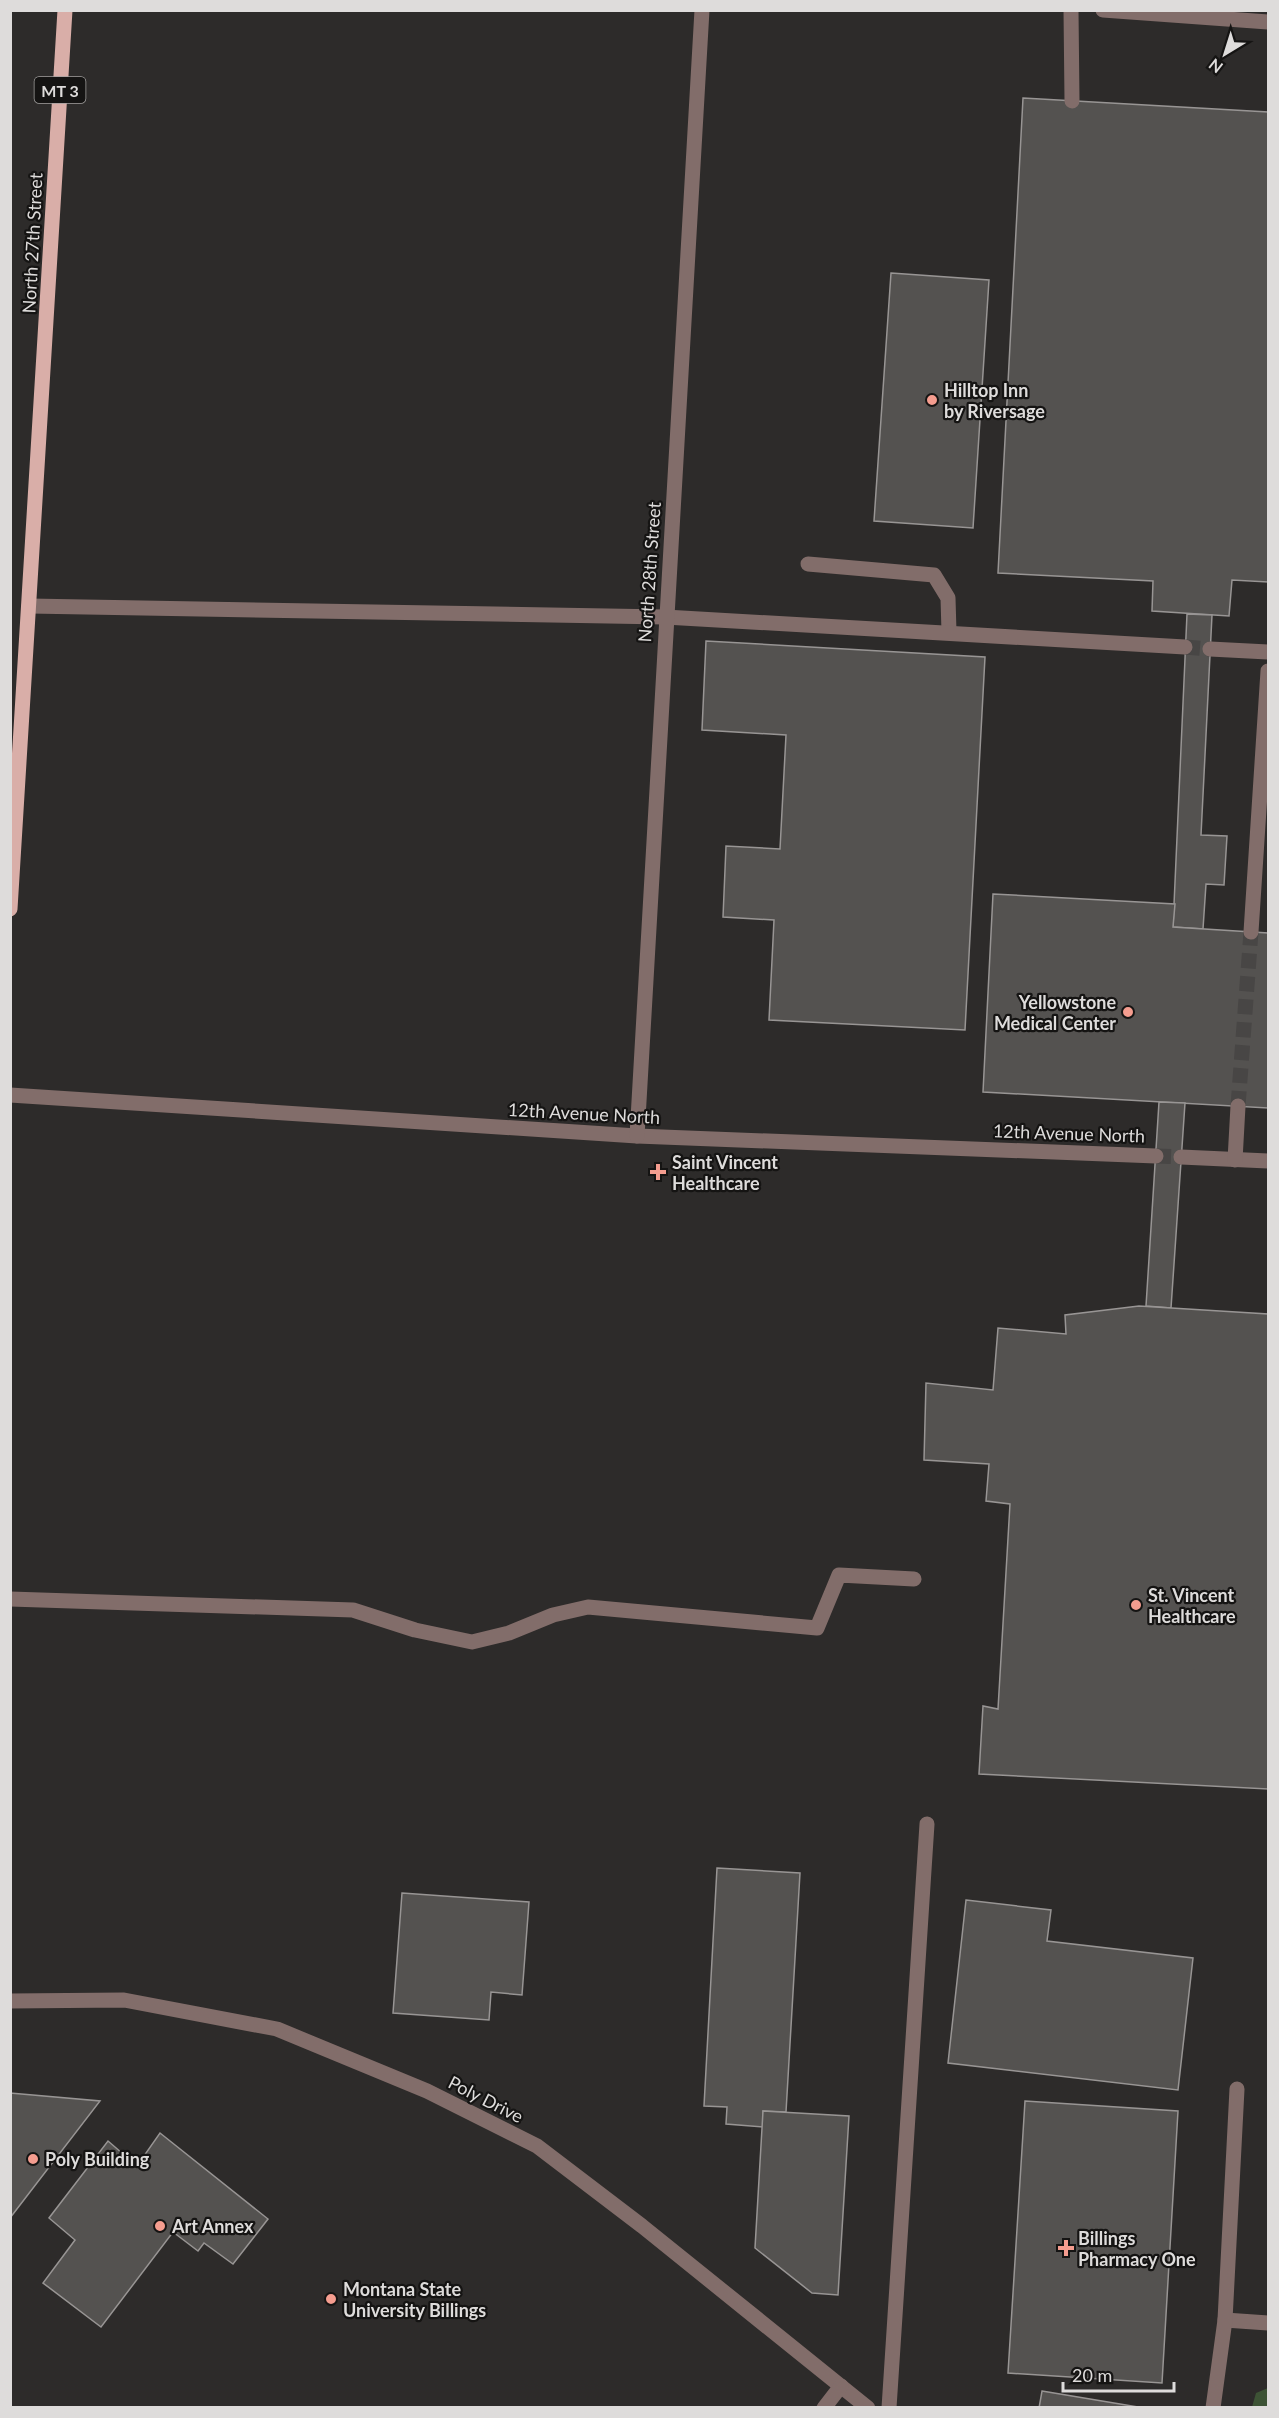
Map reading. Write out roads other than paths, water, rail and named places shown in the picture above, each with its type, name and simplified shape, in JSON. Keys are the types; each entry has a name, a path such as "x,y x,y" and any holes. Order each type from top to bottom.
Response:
{"main road":[{"name":"North 27th Street","path":"10,909 65,10"}],"street":[{"name":"North 28th Street","path":"637,1136 702,10"},
{"path":"1071,10 1072,101"},
{"path":"1103,10 1269,22"},
{"path":"808,564 934,575 948,598 948,632"},
{"path":"29,606 666,617 1185,646"},
{"path":"1210,649 1269,652"},
{"path":"1251,932 1269,671"},
{"name":"12th Avenue North","path":"10,1095 637,1136 1156,1156"},
{"path":"1236,1160 1238,1106"},
{"path":"1181,1157 1269,1161"},
{"path":"10,1599 353,1610 415,1630 472,1642 509,1633 552,1615 588,1606 817,1628 838,1575 915,1579"},
{"path":"889,2408 927,1824"},
{"name":"Poly Drive","path":"10,2001 124,2000 277,2029 427,2091 537,2146 642,2226 868,2408"},
{"path":"1213,2408 1225,2320 1237,2089"},
{"path":"1225,2320 1269,2323"},
{"path":"824,2408 840,2386"}],"tunnel":[{"path":"1185,647 1210,649"},
{"path":"1238,1106 1251,932"},
{"path":"1156,1156 1181,1157"}],"place":[{"name":"Hilltop Inn by Riversage","path":"932,400"},
{"name":"Yellowstone Medical Center","path":"1128,1012"},
{"name":"Saint Vincent Healthcare","path":"658,1172"},
{"name":"St. Vincent Healthcare","path":"1136,1605"},
{"name":"Poly Building","path":"33,2159"},
{"name":"Art Annex","path":"160,2226"},
{"name":"Billings Pharmacy One","path":"1066,2248"},
{"name":"Montana State University Billings","path":"331,2299"}]}
